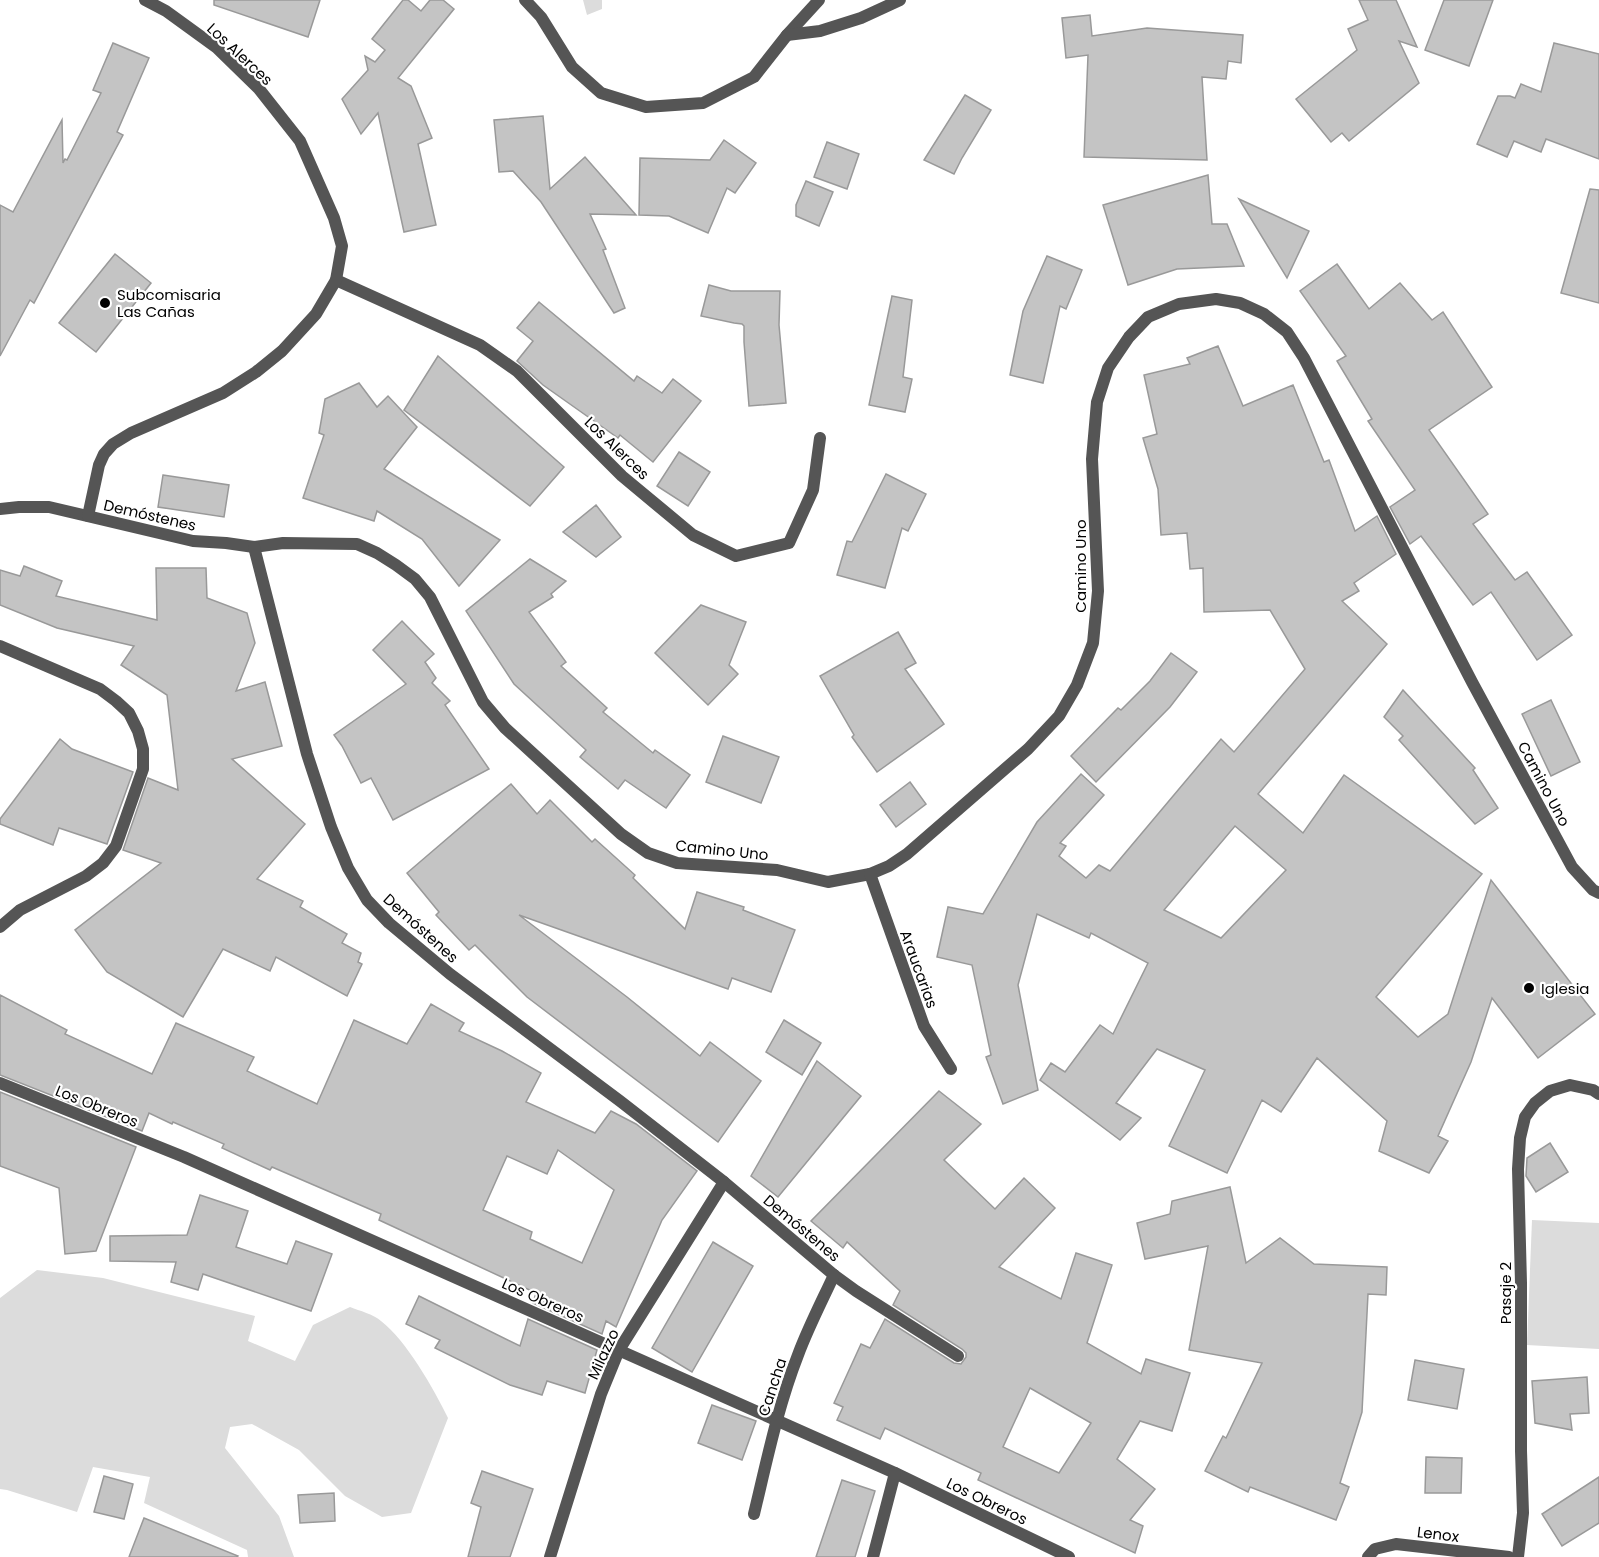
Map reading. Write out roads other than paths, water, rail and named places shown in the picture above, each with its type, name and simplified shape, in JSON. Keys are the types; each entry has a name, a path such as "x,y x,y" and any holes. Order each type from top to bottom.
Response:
{"street":[{"name":"Los Alerces","path":"88,516 99,465 104,454 113,444 131,433 223,393 256,372 282,351 316,314 336,280 342,246 334,218 300,141 259,89 217,48 166,11 145,0"},
{"path":"525,0 541,17 572,67 601,93 646,107 703,103 754,77 787,35 819,0"},
{"path":"787,35 820,31 861,18 900,0"},
{"name":"Los Alerces","path":"336,280 480,345 517,371 622,476 676,522 693,535 736,556 789,543 813,490 820,438"},
{"name":"Camino Uno","path":"254,547 283,543 357,544 377,553 415,579 429,597 483,702 498,720 621,834 648,853 677,863 777,870 828,882 870,874 889,866 907,854 1028,749 1059,716 1077,685 1093,643 1098,591 1092,459 1097,402 1108,368 1129,337 1148,317 1179,304 1216,299 1240,303 1264,314 1287,332 1304,358 1472,682 1572,867 1593,890 1599,893"},
{"name":"Demóstenes","path":"0,509 49,507 175,538 254,547 307,754 331,827 348,868 367,900 389,923 450,974 724,1182 834,1275 958,1356"},
{"path":"0,646 100,689 129,713 138,731 143,749 143,769 124,824 116,846 103,863 86,876 20,910 0,927"},
{"name":"Araucarias","path":"870,874 924,1026 951,1069"},
{"name":"Los Obreros","path":"0,1083 184,1157 895,1473 1069,1557"},
{"name":"Pasaje 2","path":"1518,1557 1523,1513 1518,1169 1520,1138 1525,1117 1534,1103 1550,1091 1570,1085 1593,1090 1599,1094"},
{"name":"Milazzo","path":"549,1557 601,1394 619,1350 724,1182"},
{"name":"Cancha","path":"754,1514 776,1420 799,1352 834,1275"},
{"path":"873,1557 895,1473"},
{"name":"Lenox","path":"1368,1557 1375,1549 1396,1544 1509,1557"}],"place":[{"name":"Subcomisaria Las Cañas","path":"105,303"},
{"name":"Iglesia","path":"1529,988"}]}
